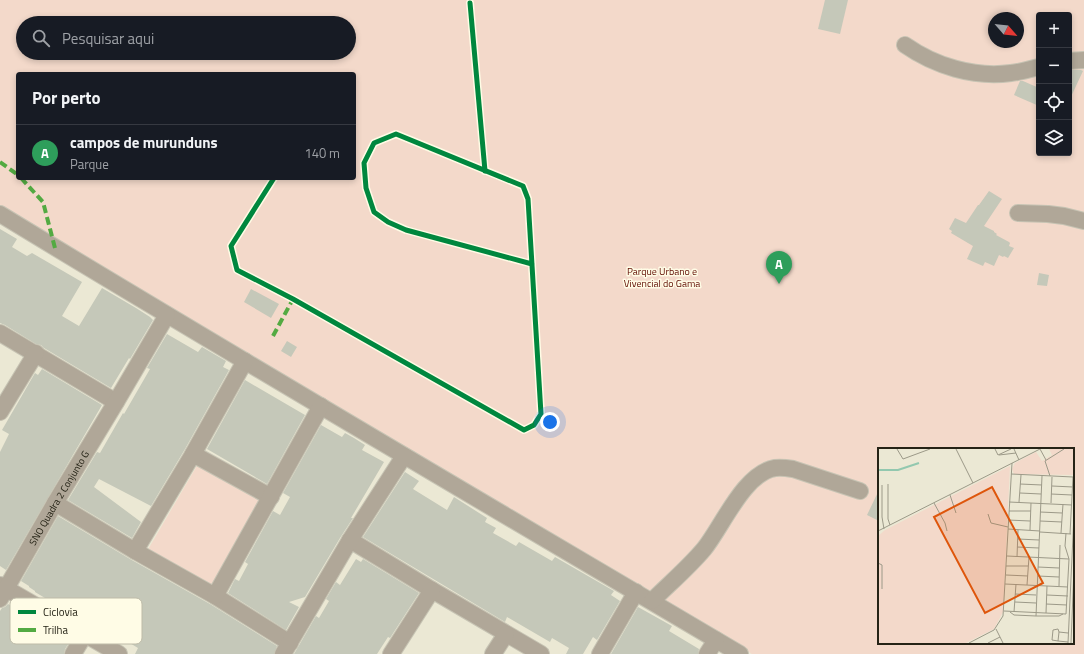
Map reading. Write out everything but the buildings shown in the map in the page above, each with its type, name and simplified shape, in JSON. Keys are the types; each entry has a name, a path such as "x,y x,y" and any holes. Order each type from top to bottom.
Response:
{"street":[{"path":"905,45 917,54 943,65 967,71 985,74 1011,73 1036,68"},
{"path":"1072,61 1084,60"},
{"path":"1018,213 1048,214 1084,221"},
{"path":"0,214 404,456 740,654"},
{"name":"SNO Quadra 2 Conjunto G","path":"2,591 167,315"},
{"path":"0,333 36,353 116,402"},
{"path":"0,412 36,353"},
{"path":"135,551 193,454 245,361"},
{"path":"215,596 321,406"},
{"path":"193,454 271,497"},
{"path":"55,503 135,551 215,596 287,648 350,540 404,456"},
{"path":"652,601 703,550 712,539 730,508 747,486 758,475 767,470 782,467 793,469 860,491"},
{"path":"350,540 541,654"},
{"path":"391,654 432,590"},
{"path":"2,591 16,598"},
{"path":"600,654 636,592"},
{"path":"494,654 506,634"},
{"path":"707,654 716,640"},
{"path":"73,654 79,644"},
{"path":"102,644 119,654"}],"green space":[{"name":"Parque Urbano e Vivencial do Gama","path":"0,0 1084,0 1084,654 752,654 0,207"},
{"path":"198,464 265,502 215,590 146,553"}],"marked path":[{"path":"0,162 16,174"},
{"path":"23,180 43,202 55,248"},
{"path":"273,336 293,299"}],"cycle path":[{"path":"470,3 485,171"},
{"path":"396,134 523,186 528,199 532,264 406,230 388,222 374,212 366,188 364,163 374,143 396,134"},
{"path":"273,180 231,246 237,270 293,299 524,430 534,425 541,414 532,264"}],"place":[{"name":"campos de murunduns","path":"779,284"}]}
